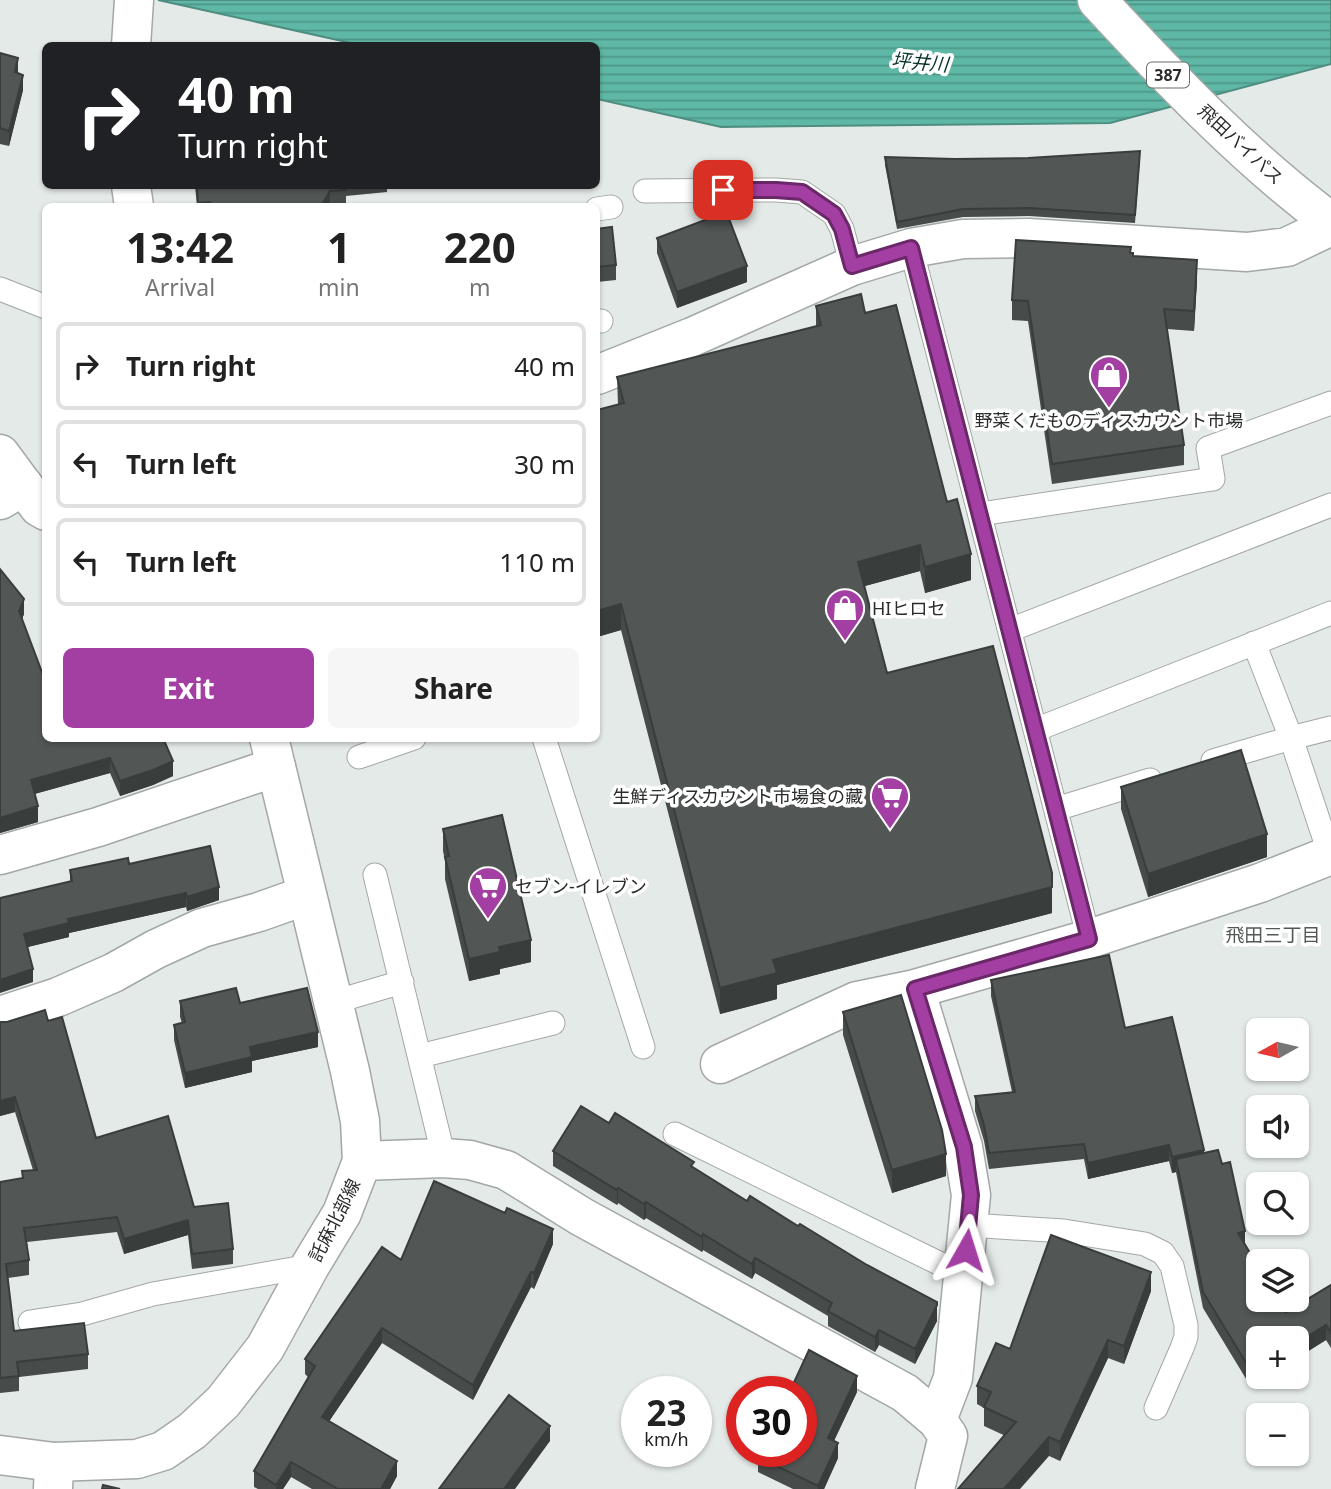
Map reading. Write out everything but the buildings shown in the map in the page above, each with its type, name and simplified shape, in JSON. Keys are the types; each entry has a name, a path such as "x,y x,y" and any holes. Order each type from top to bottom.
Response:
{"main road":[{"name":"飛田バイパス","path":"1097,0 1241,147 1331,224"},
{"path":"131,42 134,1"},
{"path":"600,374 692,337 852,266 911,248 963,239 1028,238 1247,252 1287,247 1331,224"},
{"path":"0,454 23,499"},
{"path":"0,855 98,827 272,753"},
{"name":"託麻北部線","path":"0,1455 54,1476 163,1451 192,1431 223,1402 265,1348 341,1213 362,1161 360,1121 350,1071 272,753"},
{"path":"720,1064 857,1001 915,989 1089,939 1260,883 1330,855"},
{"path":"0,1016 58,997 113,974 156,948 202,928 307,895"},
{"path":"915,989 964,1147 971,1195 953,1378 937,1420"},
{"path":"362,1161 444,1157 470,1160 506,1170 582,1217 905,1393 937,1420 948,1436 935,1489"}],"lane":[{"path":"645,191 802,192 834,214 842,229 852,266"},
{"path":"911,248 1089,939"},
{"path":"0,289 42,305"},
{"path":"980,514 1213,479 1208,448 1331,403"},
{"path":"1010,630 1331,505"},
{"path":"1035,730 1331,613"},
{"path":"1254,643 1291,738 1330,855"},
{"path":"1056,809 1331,728"},
{"path":"359,757 402,742"},
{"path":"545,742 643,1047"},
{"path":"375,874 444,1157"},
{"path":"334,1002 402,982"},
{"path":"420,1056 553,1023"},
{"path":"675,1134 963,1275"},
{"path":"968,1225 1064,1231 1145,1244 1163,1254 1172,1266 1186,1325 1186,1337 1156,1408"},
{"path":"30,1322 82,1314 153,1294 310,1266"}],"water":[{"name":"坪井川","path":"158,0 1331,0 1331,64 1110,123 721,127 600,100 600,42 347,42"}],"place":[{"name":"野菜くだものディスカウント市場","path":"1109,409"},
{"name":"HIヒロセ","path":"845,642"},
{"name":"生鮮ディスカウント市場食の藏","path":"890,830"},
{"name":"セブン-イレブン","path":"488,920"}],"district":[{"name":"飛田三丁目","path":"1273,935"}],"route":[{"path":"723,190 802,192 834,214 842,229 852,266 911,248 1089,939 915,989 964,1147 971,1195 966,1250"}]}
